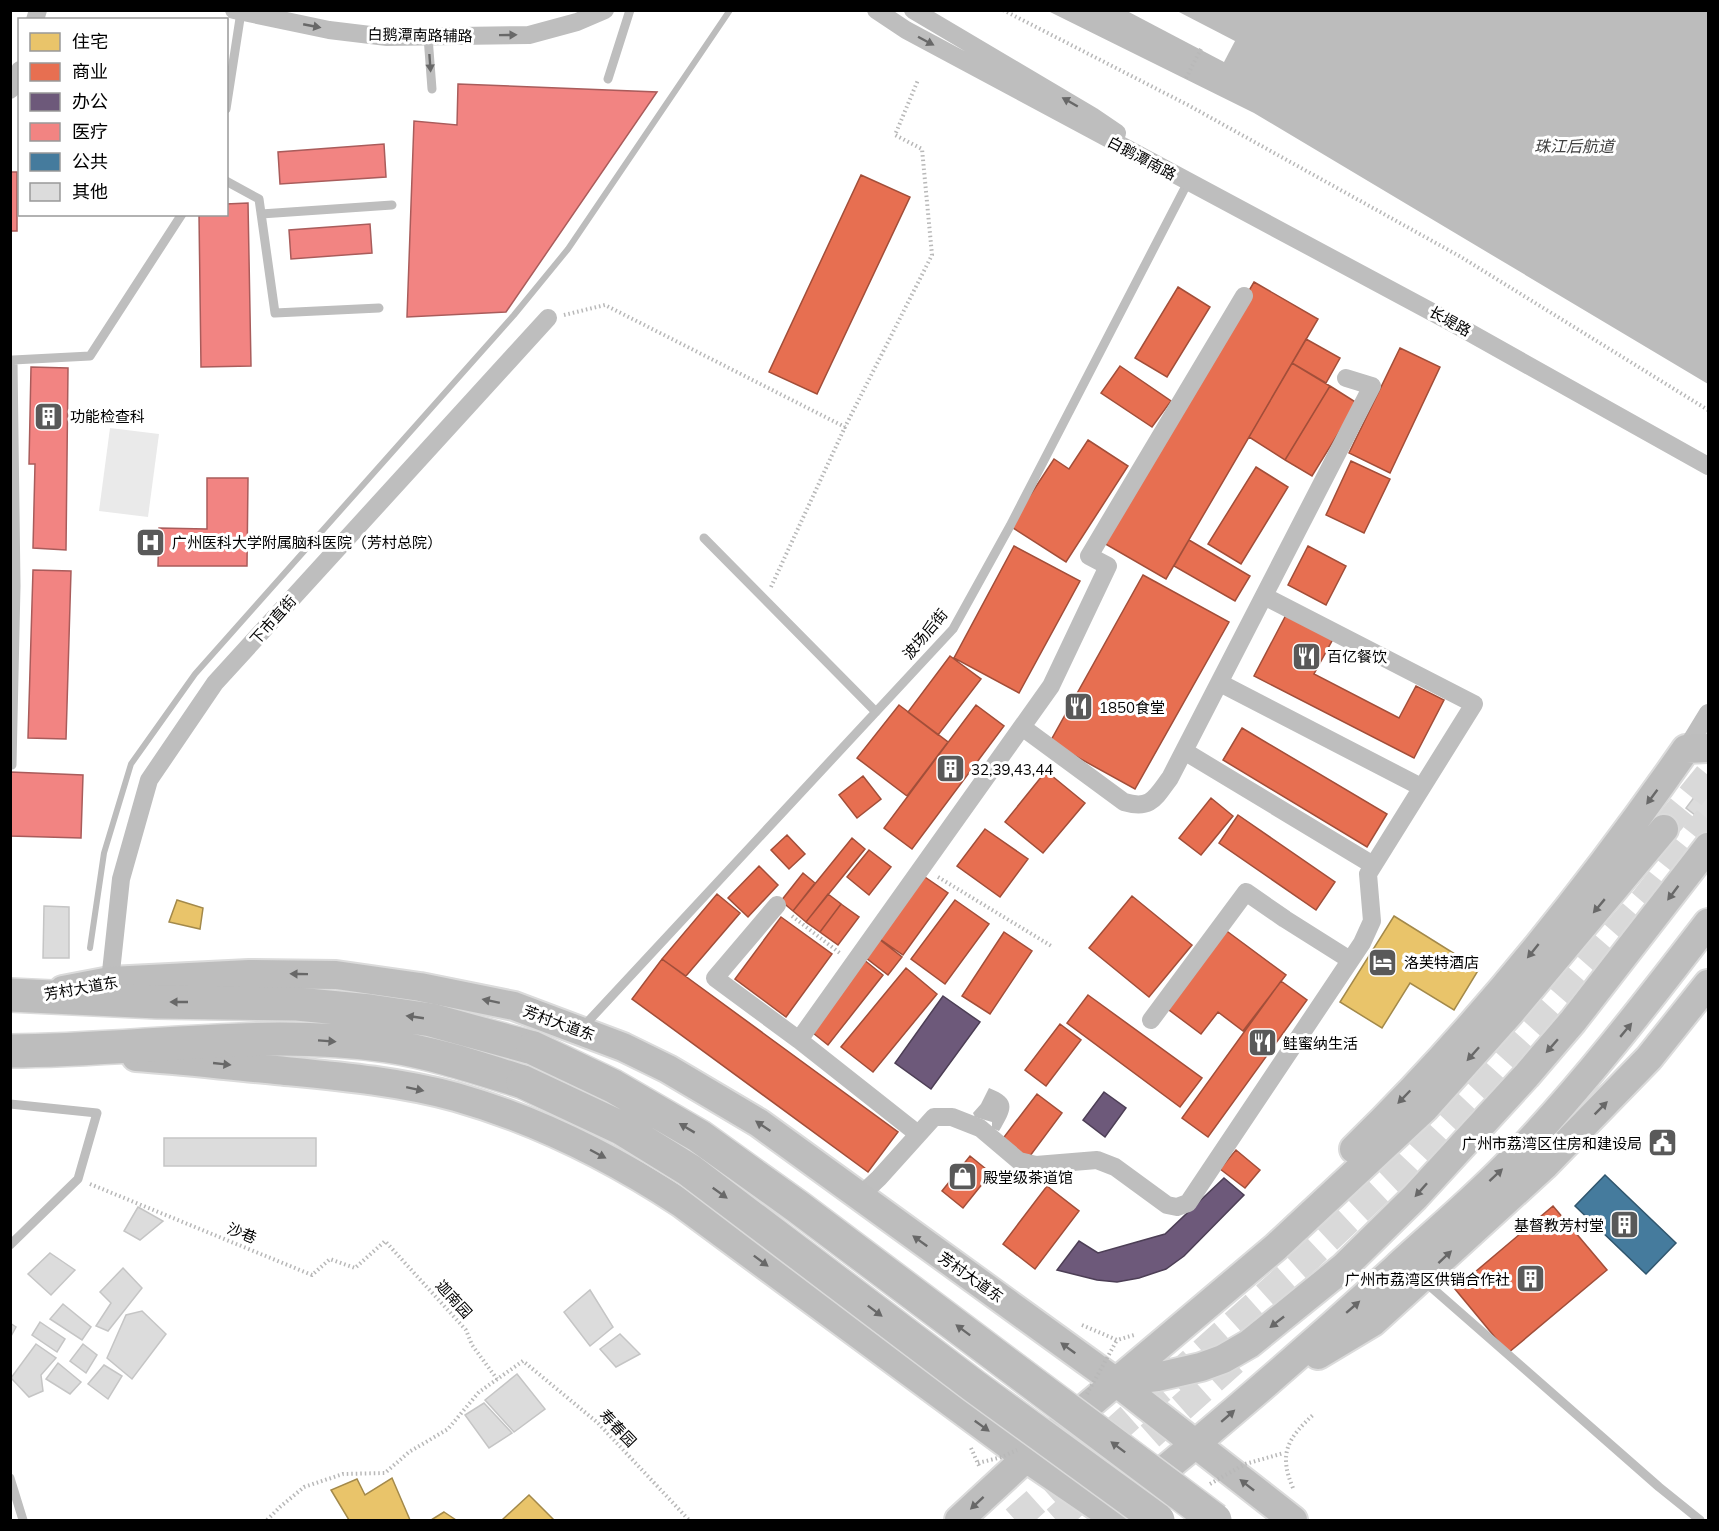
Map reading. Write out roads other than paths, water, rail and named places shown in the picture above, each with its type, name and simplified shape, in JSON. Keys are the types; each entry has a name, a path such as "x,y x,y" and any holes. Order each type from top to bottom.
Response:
{"highway":[{"name":"芳村大道东","path":"24,995 157,1002 297,1004 370,1011 431,1020 533,1048 659,1111 725,1153 1215,1521"},
{"path":"10,1051 59,1051 273,1039 326,1040 386,1046 438,1055 523,1082 621,1128 689,1170 974,1386 1158,1521"}],"main road":[{"path":"1116,1382 1117,1372 1123,1364 1266,1234 1355,1148 1481,1015 1697,749"},
{"path":"959,1521 1026,1458 1276,1246 1425,1108 1510,1013 1664,829"},
{"path":"1116,1382 1157,1377 1201,1367 1223,1359 1249,1344 1344,1267 1414,1197 1526,1076 1573,1021 1708,847"},
{"path":"59,1051 202,1062 373,1080 455,1097 549,1131 639,1175 681,1203 1110,1519 1358,1303 1510,1162 1568,1100 1637,1017 1708,923"},
{"name":"芳村大道东","path":"24,995 110,981 249,974 346,976 420,987 514,1006 623,1047 668,1069 759,1123 1116,1382 1293,1521"},
{"path":"1261,1387 1373,1322 1421,1279 1544,1166 1612,1097 1649,1058 1708,984"}],"street":[{"name":"白鹅潭南路辅路","path":"237,11 329,30 387,37 428,37 529,35 576,22 605,10"},
{"name":"白鹅潭南路","path":"876,10 906,30 1188,182"},
{"name":"白鹅潭南路","path":"913,10 1092,116 1188,182"},
{"path":"10,90 18,75"},
{"name":"长堤路","path":"1188,182 1458,326 1708,466"},
{"path":"799,1040 1051,686 1107,566 1089,556 1244,296"},
{"name":"下市直街","path":"110,981 121,879 148,780 216,683 547,319"},
{"path":"1022,727 1124,802 1137,806 1151,802 1170,778 1372,386 1346,378"},
{"path":"860,1196 934,1117 952,1117 980,1128 1019,1161 1036,1165 1098,1160 1115,1167 1167,1205 1177,1207 1188,1203 1362,943 1372,921 1368,874 1474,704 1264,596"},
{"path":"1220,683 1421,787"},
{"path":"1697,749 1708,713"},
{"path":"1184,751 1373,865"},
{"path":"1151,1020 1246,891 1350,960"},
{"path":"777,905 715,978 799,1040 918,1134"}],"lane":[{"path":"608,79 630,10"},
{"path":"228,91 237,11"},
{"path":"428,37 432,89"},
{"path":"228,182 258,199 275,313 379,308"},
{"name":"波场后街","path":"580,1030 953,629 1011,526 1188,182"},
{"path":"261,213 392,205"},
{"path":"12,765 16,586 13,360 90,356 181,216"},
{"path":"704,538 876,712"},
{"path":"10,1104 97,1113 78,1179 10,1245"},
{"path":"1421,1279 1700,1521"},
{"path":"10,1478 23,1521"}],"water":[{"name":"珠江后航道","path":"1048,11 1708,11 1708,384 1254,113"},
{"path":"989,1088 1004,1096 1009,1105 1007,1117 999,1131 992,1128 992,1122 975,1117 973,1113 981,1104"}],"waterway":[{"path":"90,948 104,853 131,764 195,674 514,315 568,249 730,10"}],"tunnel":[{"path":"1664,829 1708,775"},
{"path":"1015,1520 1310,1256 1398,1173 1557,1000 1645,899 1708,819"},
{"path":"1056,1520 1244,1352"}],"place":[{"name":"功能检查科","path":"49,416"},
{"name":"广州医科大学附属脑科医院（芳村总院）","path":"151,542"},
{"name":"百亿餐饮","path":"1306,656"},
{"name":"1850食堂","path":"1078,707"},
{"name":"32,39,43,44","path":"950,769"},
{"name":"洛芙特酒店","path":"1383,962"},
{"name":"鲑蜜纳生活","path":"1262,1043"},
{"name":"广州市荔湾区住房和建设局","path":"1663,1143"},
{"name":"殿堂级茶道馆","path":"962,1177"},
{"name":"基督教芳村堂","path":"1625,1225"},
{"name":"广州市荔湾区供销合作社","path":"1531,1279"}]}
